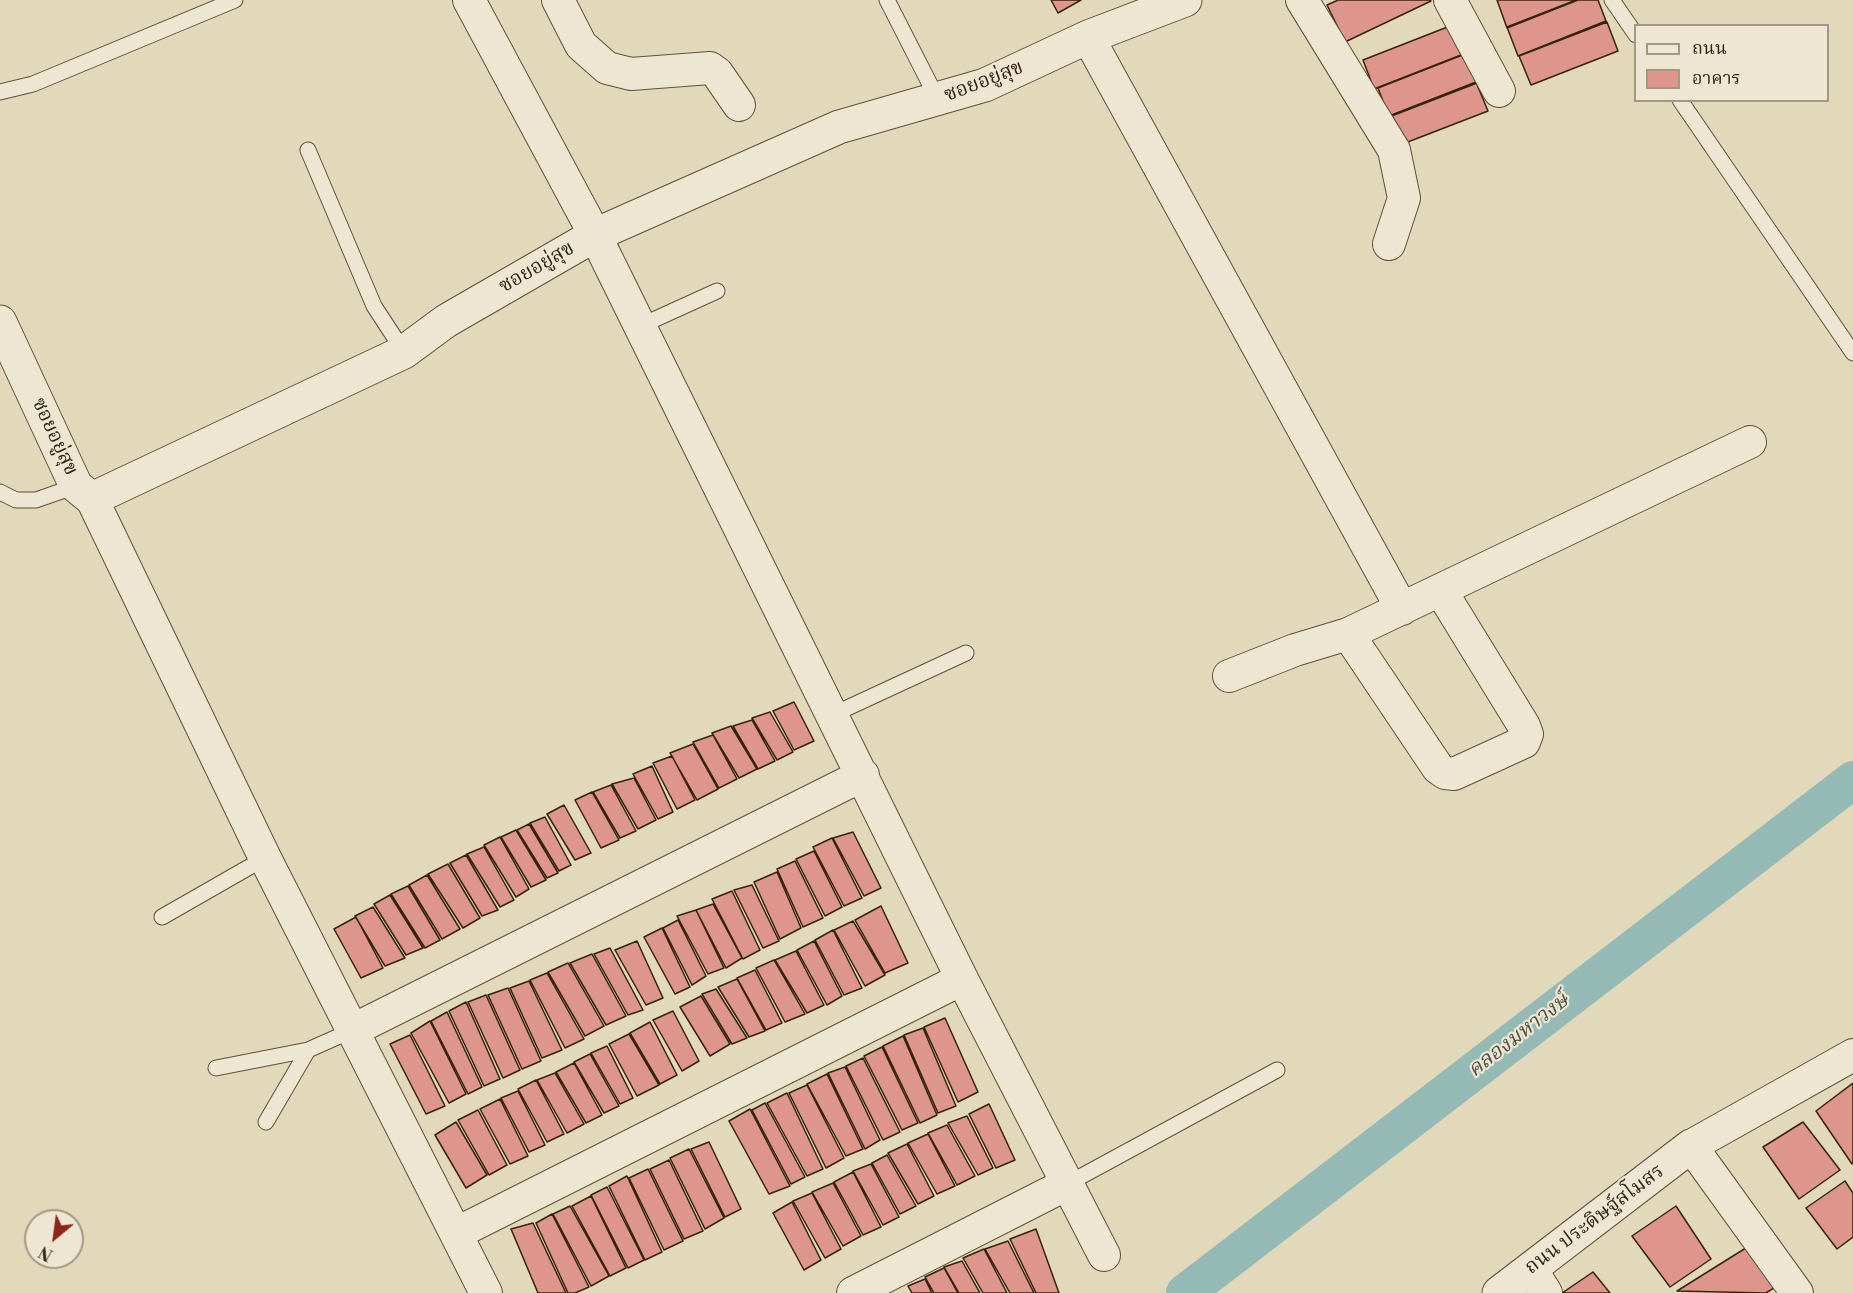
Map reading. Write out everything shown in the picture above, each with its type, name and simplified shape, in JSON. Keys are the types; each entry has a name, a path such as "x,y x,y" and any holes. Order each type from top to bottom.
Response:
{"street":[{"path":"469,0 595,235 962,980 1104,1255"},
{"path":"558,0 581,45 607,68 631,74 710,68 717,73 739,105"},
{"path":"1302,0 1394,150 1404,198 1389,244"},
{"path":"1450,0 1499,91"},
{"name":"ซอยอยู่สุข","path":"0,322 84,492 404,352 446,321 595,235 839,127 986,85 1088,37 1181,1"},
{"path":"1088,37 1402,609"},
{"path":"1228,676 1295,650 1348,634 1750,442"},
{"path":"84,492 265,858 486,1293"},
{"path":"1348,634 1438,768 1445,773 1454,774 1524,742 1527,734 1524,726 1441,591"},
{"path":"353,1030 862,775"},
{"path":"457,1233 962,980"},
{"path":"1797,1293 1691,1146 1853,1056"},
{"name":"ถนน ประดิษฐ์สโมสร","path":"1499,1293 1538,1281 1691,1146"},
{"path":"853,1293 1067,1184"}],"lane":[{"path":"0,92 33,84 235,0"},
{"path":"887,0 938,100"},
{"path":"1612,0 1634,33"},
{"path":"1681,102 1853,353"},
{"path":"308,150 374,306 404,352"},
{"path":"640,326 717,291"},
{"path":"0,492 16,500 36,500 84,492"},
{"path":"832,715 966,653"},
{"path":"162,917 265,858"},
{"path":"216,1068 308,1050 353,1030"},
{"path":"266,1122 308,1050"},
{"path":"1067,1184 1277,1070"}],"building":[{"path":"1051,0 1081,0 1058,13"},
{"path":"1338,0 1431,1 1345,42 1327,5"},
{"path":"1497,0 1578,0 1507,28"},
{"path":"1576,0 1598,0 1606,21 1518,56 1507,27"},
{"path":"1607,22 1618,51 1531,85 1519,56"},
{"path":"1450,26 1461,55 1374,89 1363,60"},
{"path":"1465,54 1477,83 1389,117 1378,88"},
{"path":"1476,82 1488,111 1400,145 1389,116"},
{"path":"794,702 814,741 794,750 773,711"},
{"path":"770,712 793,752 777,760 752,718"},
{"path":"752,720 775,761 758,769 733,726"},
{"path":"731,726 757,769 739,778 712,733"},
{"path":"713,735 737,779 719,788 693,742"},
{"path":"693,744 718,789 697,800 670,753"},
{"path":"672,756 695,800 677,809 653,763"},
{"path":"652,766 673,812 658,819 633,774"},
{"path":"634,778 656,820 638,829 612,784"},
{"path":"611,785 636,831 620,838 593,792"},
{"path":"592,792 619,840 601,848 575,800"},
{"path":"564,805 591,853 575,860 547,814"},
{"path":"545,817 571,865 559,871 530,823"},
{"path":"529,824 558,873 547,878 517,830"},
{"path":"516,830 546,880 531,887 501,837"},
{"path":"853,832 881,888 864,896 833,838"},
{"path":"500,837 529,889 516,897 484,845"},
{"path":"832,838 862,898 844,906 813,847"},
{"path":"484,847 514,900 500,907 467,854"},
{"path":"814,851 842,907 825,916 796,859"},
{"path":"466,855 498,910 482,916 450,863"},
{"path":"795,861 823,918 803,927 777,869"},
{"path":"448,864 480,918 463,928 428,874"},
{"path":"777,872 801,928 780,939 754,882"},
{"path":"427,875 460,929 442,939 409,885"},
{"path":"752,885 779,941 763,948 734,890"},
{"path":"408,886 440,940 425,948 391,894"},
{"path":"732,891 760,950 743,959 712,899"},
{"path":"390,895 423,948 406,955 374,904"},
{"path":"713,904 742,958 726,968 696,910"},
{"path":"881,906 908,963 885,973 855,920"},
{"path":"373,907 405,958 385,966 355,916"},
{"path":"696,910 724,968 708,974 677,916"},
{"path":"356,917 383,968 361,978 334,929"},
{"path":"678,920 706,976 692,985 663,928"},
{"path":"853,921 885,975 865,986 834,930"},
{"path":"662,928 690,987 675,994 644,937"},
{"path":"833,930 862,988 844,995 815,940"},
{"path":"637,941 663,998 646,1005 615,950"},
{"path":"814,941 842,996 827,1005 797,950"},
{"path":"610,948 643,1010 628,1015 594,954"},
{"path":"796,951 824,1005 807,1013 775,960"},
{"path":"592,954 626,1016 606,1025 570,963"},
{"path":"774,960 805,1014 785,1022 756,968"},
{"path":"568,963 604,1026 585,1036 548,972"},
{"path":"755,970 782,1023 766,1030 737,978"},
{"path":"547,973 584,1039 565,1048 530,980"},
{"path":"737,979 765,1031 749,1037 718,987"},
{"path":"529,981 562,1050 542,1058 510,988"},
{"path":"508,988 541,1061 522,1069 488,995"},
{"path":"716,989 747,1038 732,1044 702,994"},
{"path":"486,995 520,1070 503,1078 468,1002"},
{"path":"701,996 730,1044 710,1056 680,1007"},
{"path":"466,1002 500,1079 484,1086 449,1011"},
{"path":"673,1011 699,1061 682,1071 653,1020"},
{"path":"447,1012 482,1087 468,1094 431,1021"},
{"path":"945,1018 978,1092 958,1102 924,1027"},
{"path":"430,1021 466,1094 449,1103 411,1033"},
{"path":"650,1022 677,1075 660,1084 630,1033"},
{"path":"923,1028 956,1106 938,1113 904,1035"},
{"path":"629,1034 659,1085 637,1096 609,1044"},
{"path":"410,1035 445,1106 426,1114 390,1044"},
{"path":"903,1036 937,1115 920,1123 883,1046"},
{"path":"607,1046 633,1098 620,1104 591,1053"},
{"path":"882,1047 918,1123 902,1130 864,1056"},
{"path":"590,1054 619,1106 604,1113 574,1062"},
{"path":"863,1058 900,1132 883,1140 846,1066"},
{"path":"574,1063 602,1115 586,1123 556,1072"},
{"path":"845,1067 880,1140 865,1149 828,1073"},
{"path":"555,1073 584,1124 567,1133 537,1080"},
{"path":"827,1074 863,1149 846,1156 807,1084"},
{"path":"536,1080 564,1134 547,1142 518,1089"},
{"path":"1853,1083 1853,1163 1852,1164 1816,1111"},
{"path":"807,1085 844,1158 826,1168 789,1093"},
{"path":"518,1091 545,1145 529,1152 501,1098"},
{"path":"787,1093 823,1169 807,1176 767,1103"},
{"path":"500,1099 528,1156 510,1164 480,1109"},
{"path":"765,1103 805,1177 791,1184 752,1110"},
{"path":"989,1104 1015,1160 996,1168 969,1114"},
{"path":"750,1109 790,1186 769,1194 729,1121"},
{"path":"478,1110 507,1165 489,1175 458,1120"},
{"path":"967,1116 993,1168 978,1175 948,1123"},
{"path":"456,1122 487,1175 466,1188 435,1135"},
{"path":"1803,1122 1840,1170 1799,1199 1763,1147"},
{"path":"947,1125 975,1176 957,1185 928,1133"},
{"path":"928,1134 955,1186 937,1194 908,1143"},
{"path":"709,1142 741,1209 725,1217 691,1149"},
{"path":"907,1144 934,1196 918,1204 888,1153"},
{"path":"689,1149 724,1218 705,1229 670,1158"},
{"path":"887,1155 916,1206 900,1214 872,1163"},
{"path":"669,1160 703,1231 684,1239 650,1169"},
{"path":"871,1164 899,1217 883,1225 853,1171"},
{"path":"648,1169 683,1241 664,1250 629,1178"},
{"path":"853,1172 881,1227 863,1235 834,1182"},
{"path":"627,1176 662,1252 645,1260 609,1186"},
{"path":"1845,1181 1853,1193 1853,1237 1837,1249 1806,1208"},
{"path":"833,1183 861,1236 843,1246 812,1192"},
{"path":"607,1187 644,1260 628,1268 591,1195"},
{"path":"812,1193 841,1249 825,1258 793,1201"},
{"path":"591,1196 626,1268 610,1276 572,1206"},
{"path":"792,1202 821,1260 804,1270 773,1213"},
{"path":"570,1206 609,1276 591,1286 553,1214"},
{"path":"1676,1206 1711,1259 1670,1287 1632,1236"},
{"path":"552,1214 589,1287 575,1293 568,1293 536,1223"},
{"path":"533,1223 566,1293 538,1293 511,1229"},
{"path":"1036,1229 1059,1293 1036,1293 1010,1239"},
{"path":"1008,1241 1034,1293 1010,1293 985,1249"},
{"path":"1749,1246 1777,1286 1766,1293 1677,1291"},
{"path":"984,1249 1007,1293 983,1293 963,1258"},
{"path":"962,1261 980,1293 959,1293 944,1267"},
{"path":"944,1268 958,1293 934,1293 925,1277"},
{"path":"1593,1272 1610,1293 1562,1293"},
{"path":"925,1279 932,1293 912,1293 908,1286"}],"waterway":[{"name":"คลองมหาวงษ์","path":"1185,1293 1853,780"}]}
